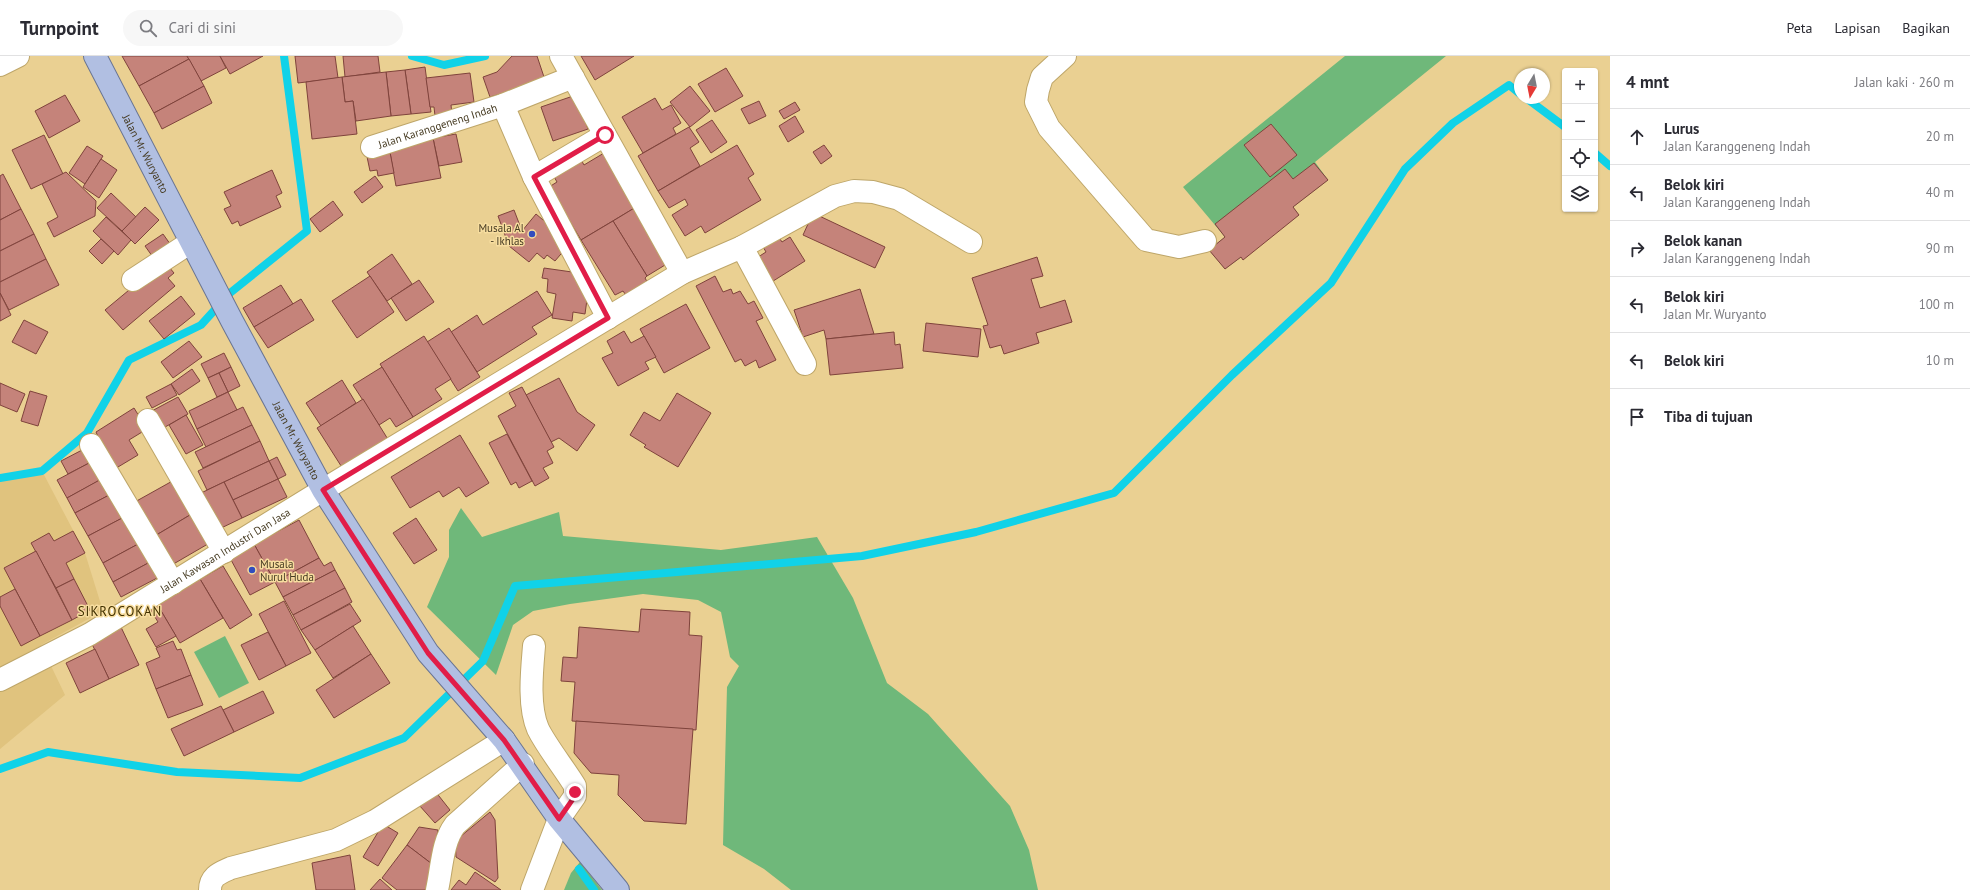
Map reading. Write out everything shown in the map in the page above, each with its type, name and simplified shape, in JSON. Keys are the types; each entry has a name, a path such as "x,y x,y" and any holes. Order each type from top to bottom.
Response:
{"main road":[{"name":"Jalan Mr. Wuryanto","path":"95,56 232,321 323,490 428,653 498,733 522,764 559,819 618,890"}],"street":[{"path":"0,65 18,56"},
{"path":"561,56 682,273"},
{"path":"1065,56 1042,77 1038,90 1036,102 1049,128 1146,240 1179,247 1205,241"},
{"name":"Jalan Karanggeneng Indah","path":"372,147 503,105 573,77"},
{"name":"Jalan Karanggeneng Indah","path":"503,105 534,177 608,318"},
{"path":"534,177 605,135"},
{"path":"323,490 682,273 742,247 836,196 854,191 873,192 899,199 971,242"},
{"path":"133,280 191,242"},
{"path":"742,247 805,364"},
{"path":"148,420 224,552"},
{"path":"91,445 173,583"},
{"name":"Jalan Kawasan Industri Dan Jasa","path":"0,680 90,634 323,490"},
{"path":"532,890 559,819 575,796 575,786 538,728 534,710 532,680 534,646"},
{"path":"210,890 211,880 218,874 231,868 336,840 375,821 498,733"},
{"path":"437,890 445,855 445,844 449,833 455,825 522,764"}],"shaded area":[{"path":"42,471 85,553 103,611 41,645 65,695 0,749 0,478"}],"green space":[{"path":"1345,56 1446,56 1315,162 1328,180 1293,207 1299,215 1225,269 1209,250 1225,237 1183,187"},
{"path":"461,508 482,537 559,512 563,536 721,550 817,537 853,598 887,683 928,714 1010,806 1029,850 1038,890 791,890 764,869 723,845 727,687 739,666 730,657 721,612 698,600 643,594 570,604 533,611 513,625 496,675 427,607 449,557 449,530"},
{"path":"225,636 249,683 219,698 194,652"},
{"path":"580,862 602,890 564,890 571,873"}],"building":[{"path":"122,56 187,56 189,59 139,86"},
{"path":"187,56 220,56 226,68 201,81"},
{"path":"220,56 263,56 230,74"},
{"path":"295,56 335,56 338,78 298,83"},
{"path":"343,56 378,56 380,72 345,77"},
{"path":"512,56 537,56 546,83 506,97 504,93 490,97 483,77 497,72"},
{"path":"581,56 634,56 595,80"},
{"path":"189,59 204,86 154,113 139,86"},
{"path":"425,67 431,112 411,114 405,70"},
{"path":"726,68 743,96 715,112 698,84"},
{"path":"405,70 411,114 391,116 386,72"},
{"path":"386,72 391,116 356,121 353,101 345,102 342,77"},
{"path":"470,73 474,102 451,105 452,114 435,116 434,107 430,107 426,78"},
{"path":"342,77 345,102 353,101 357,134 312,139 306,82"},
{"path":"204,86 212,103 162,129 154,113"},
{"path":"690,86 710,111 690,127 670,102"},
{"path":"65,95 80,121 49,138 35,111"},
{"path":"576,95 588,129 553,141 541,107"},
{"path":"655,98 662,110 671,105 681,123 673,128 676,134 643,153 622,117"},
{"path":"759,101 766,116 749,124 741,109"},
{"path":"795,102 800,110 784,119 779,111"},
{"path":"795,116 804,132 788,142 779,126"},
{"path":"712,120 727,142 711,153 696,130"},
{"path":"1271,124 1297,155 1270,177 1244,145"},
{"path":"689,127 699,142 690,148 700,166 658,191 638,156"},
{"path":"456,134 462,162 439,166 433,138"},
{"path":"44,135 63,174 31,189 12,150"},
{"path":"433,138 441,178 396,186 389,147"},
{"path":"737,145 754,174 748,178 761,200 705,233 701,226 685,236 672,215 688,205 685,199 669,208 658,191"},
{"path":"824,145 832,156 821,164 813,152"},
{"path":"87,146 103,156 85,184 69,173"},
{"path":"389,147 394,173 378,176 377,170 370,171 366,152"},
{"path":"604,153 636,207 581,240 549,187 557,182 552,173 579,156 584,165"},
{"path":"101,159 117,170 99,198 83,187"},
{"path":"1314,163 1328,180 1293,207 1299,215 1243,260 1241,257 1225,269 1209,250 1225,237 1215,224 1285,169 1293,179"},
{"path":"272,170 282,193 276,196 281,207 240,226 238,221 232,224 224,209 231,206 224,192"},
{"path":"66,172 96,201 95,216 54,237 47,223 58,217 42,184"},
{"path":"3,174 21,209 0,220 0,176"},
{"path":"375,176 383,187 362,203 354,192"},
{"path":"111,193 136,217 122,231 97,208"},
{"path":"333,201 343,215 320,232 310,219"},
{"path":"145,207 159,220 135,244 122,231"},
{"path":"636,207 670,262 647,276 613,221"},
{"path":"21,209 34,234 0,251 0,220"},
{"name":"Musala Al - Ikhlas","path":"514,210 522,231 536,214 563,237 566,248 555,261 547,255 544,259 537,253 529,262 509,246 498,216"},
{"path":"813,213 885,247 875,268 803,235"},
{"path":"106,217 131,240 118,255 93,231"},
{"path":"613,221 647,276 645,278 649,285 628,298 623,291 615,295 581,240"},
{"path":"34,234 46,259 0,282 0,251"},
{"path":"163,234 173,248 155,260 145,246"},
{"path":"778,236 782,242 790,237 805,261 770,283 755,259 766,252 762,245"},
{"path":"101,239 114,251 102,264 89,251"},
{"path":"392,254 412,284 387,301 367,272"},
{"path":"1037,257 1043,276 1031,279 1040,308 1065,300 1072,322 1036,333 1039,343 1004,354 1001,345 990,348 983,326 988,325 972,278"},
{"path":"46,259 59,285 9,310 0,293 0,282"},
{"path":"164,261 174,273 168,278 175,286 123,330 105,310"},
{"path":"544,268 579,273 589,285 585,314 573,312 572,321 552,318 556,294 547,292 548,279 542,278"},
{"path":"370,276 394,312 357,338 332,301"},
{"path":"715,276 723,292 731,289 733,294 740,291 748,304 754,301 763,318 756,321 776,360 759,368 756,360 745,366 741,359 735,362 696,286"},
{"path":"419,280 434,302 406,321 391,298"},
{"path":"281,285 293,304 254,327 243,308"},
{"path":"860,289 874,334 826,339 824,330 803,337 794,310"},
{"path":"537,291 552,315 532,327 537,334 477,372 451,332 477,315 483,325"},
{"path":"0,293 11,315 0,321"},
{"path":"181,296 195,314 164,339 149,321"},
{"path":"301,299 314,320 268,348 254,327"},
{"path":"686,304 710,348 664,373 640,329"},
{"path":"24,320 48,332 36,354 12,342"},
{"path":"926,323 981,329 978,357 923,351"},
{"path":"449,328 480,377 458,391 427,342"},
{"path":"624,331 631,343 644,336 656,357 645,362 649,369 618,386 602,358 613,353 607,341"},
{"path":"894,332 895,345 900,344 903,368 830,375 826,339"},
{"path":"424,336 451,379 435,389 442,399 413,417 380,364"},
{"path":"189,341 202,357 173,378 161,362"},
{"path":"224,353 231,367 208,378 201,364"},
{"path":"231,367 240,386 228,392 219,373"},
{"path":"382,367 413,417 396,427 390,418 379,425 353,385"},
{"path":"192,369 200,381 179,395 171,384"},
{"path":"219,373 228,392 217,397 208,378"},
{"path":"559,378 577,412 595,425 577,451 559,438 551,442 526,395"},
{"path":"342,380 356,403 321,426 306,403"},
{"path":"0,383 25,394 17,412 0,405"},
{"path":"171,384 177,395 152,408 146,397"},
{"path":"522,387 554,447 547,451 553,463 543,468 549,478 535,486 498,416 516,406 509,393"},
{"path":"30,391 47,396 38,426 21,421"},
{"path":"228,392 237,410 197,429 189,411"},
{"path":"677,393 711,413 678,467 644,447 646,445 630,435 644,412 660,421"},
{"path":"178,397 188,414 158,431 148,413"},
{"path":"363,399 389,441 343,469 317,428"},
{"path":"243,407 252,425 206,447 197,429"},
{"path":"134,408 147,429 129,440 138,455 113,470 96,432"},
{"path":"186,415 203,445 186,454 169,425"},
{"path":"252,425 260,441 203,468 195,452"},
{"path":"507,434 532,481 519,488 516,482 511,485 489,443"},
{"path":"460,435 489,483 466,497 459,487 443,497 439,491 410,508 391,477"},
{"path":"260,441 269,461 207,490 198,471"},
{"path":"84,449 91,462 68,474 61,461"},
{"path":"277,457 286,475 278,479 269,461"},
{"path":"269,461 278,479 233,500 224,482"},
{"path":"91,462 100,480 67,498 57,480"},
{"path":"105,477 113,493 75,513 67,498"},
{"path":"176,479 195,512 153,537 133,503"},
{"path":"278,479 287,497 242,518 233,500"},
{"path":"224,482 242,518 217,530 199,494"},
{"path":"113,493 126,516 88,536 75,513"},
{"path":"195,512 213,541 170,566 153,537"},
{"path":"126,516 140,543 103,563 88,536"},
{"path":"416,518 437,550 414,564 393,533"},
{"path":"299,520 319,558 275,582 254,544"},
{"path":"73,531 85,553 66,563 74,579 56,588 31,543 49,533 54,541"},
{"path":"140,543 150,562 113,582 103,563"},
{"name":"Musala Nurul Huda","path":"254,544 275,582 250,595 230,558"},
{"path":"36,551 72,620 40,636 4,568"},
{"path":"319,558 324,566 331,562 335,570 283,597 275,582"},
{"path":"150,562 159,577 121,597 113,582"},
{"path":"223,566 252,615 230,629 200,579"},
{"path":"335,570 345,588 293,615 283,597"},
{"path":"74,579 90,610 72,620 56,588"},
{"path":"200,579 223,618 180,643 157,604"},
{"path":"345,588 352,602 301,630 293,615"},
{"path":"15,589 40,636 21,646 0,606 0,597"},
{"path":"284,601 311,653 286,666 259,614"},
{"path":"157,604 176,636 156,647 146,629 158,622 150,609"},
{"path":"350,604 361,621 315,650 301,630"},
{"path":"641,609 690,612 689,635 702,636 696,730 572,721 575,682 561,681 563,657 577,658 579,627 639,632"},
{"path":"120,625 139,665 109,679 90,640"},
{"path":"353,626 371,654 333,678 315,650"},
{"path":"268,632 286,666 259,680 241,645"},
{"path":"173,641 177,650 181,649 191,675 156,689 146,663 160,657 156,648"},
{"path":"95,649 109,679 80,693 66,663"},
{"path":"371,654 390,683 334,718 316,690"},
{"path":"191,675 203,705 168,718 156,689"},
{"path":"263,691 274,713 234,732 223,710"},
{"path":"221,706 234,732 184,756 171,729"},
{"path":"576,721 693,729 686,824 644,821 618,795 619,775 591,773 574,753"},
{"path":"435,791 450,810 435,823 419,805"},
{"path":"490,812 495,820 498,878 495,882 456,857 455,841"},
{"path":"383,824 398,833 378,866 363,857"},
{"path":"419,827 438,830 432,864 407,845"},
{"path":"407,845 432,864 429,890 397,890 382,878"},
{"path":"350,855 355,890 316,890 312,863"},
{"path":"475,872 501,890 451,890 459,880 466,885"},
{"path":"380,879 392,890 370,890"}],"waterway":[{"path":"0,478 42,471 87,433 129,360 201,325 230,293 307,231 284,56"},
{"path":"412,56 444,65 485,56"},
{"path":"0,769 48,752 177,772 300,778 404,738 483,661 515,586 862,556 976,532 1114,493 1232,375 1331,283 1405,169 1453,123 1509,85 1514,89"},
{"path":"1534,104 1562,125"},
{"path":"1598,156 1610,166"},
{"path":"579,869 594,890"}],"place":[{"name":"Musala Al - Ikhlas","path":"532,234"},
{"name":"Musala Nurul Huda","path":"252,570"}],"district":[{"name":"SIKROCOKAN","path":"120,611"}],"route":[{"path":"575,792 575,796 559,819 504,740 428,653 323,490 608,318 534,177 605,135"}]}
